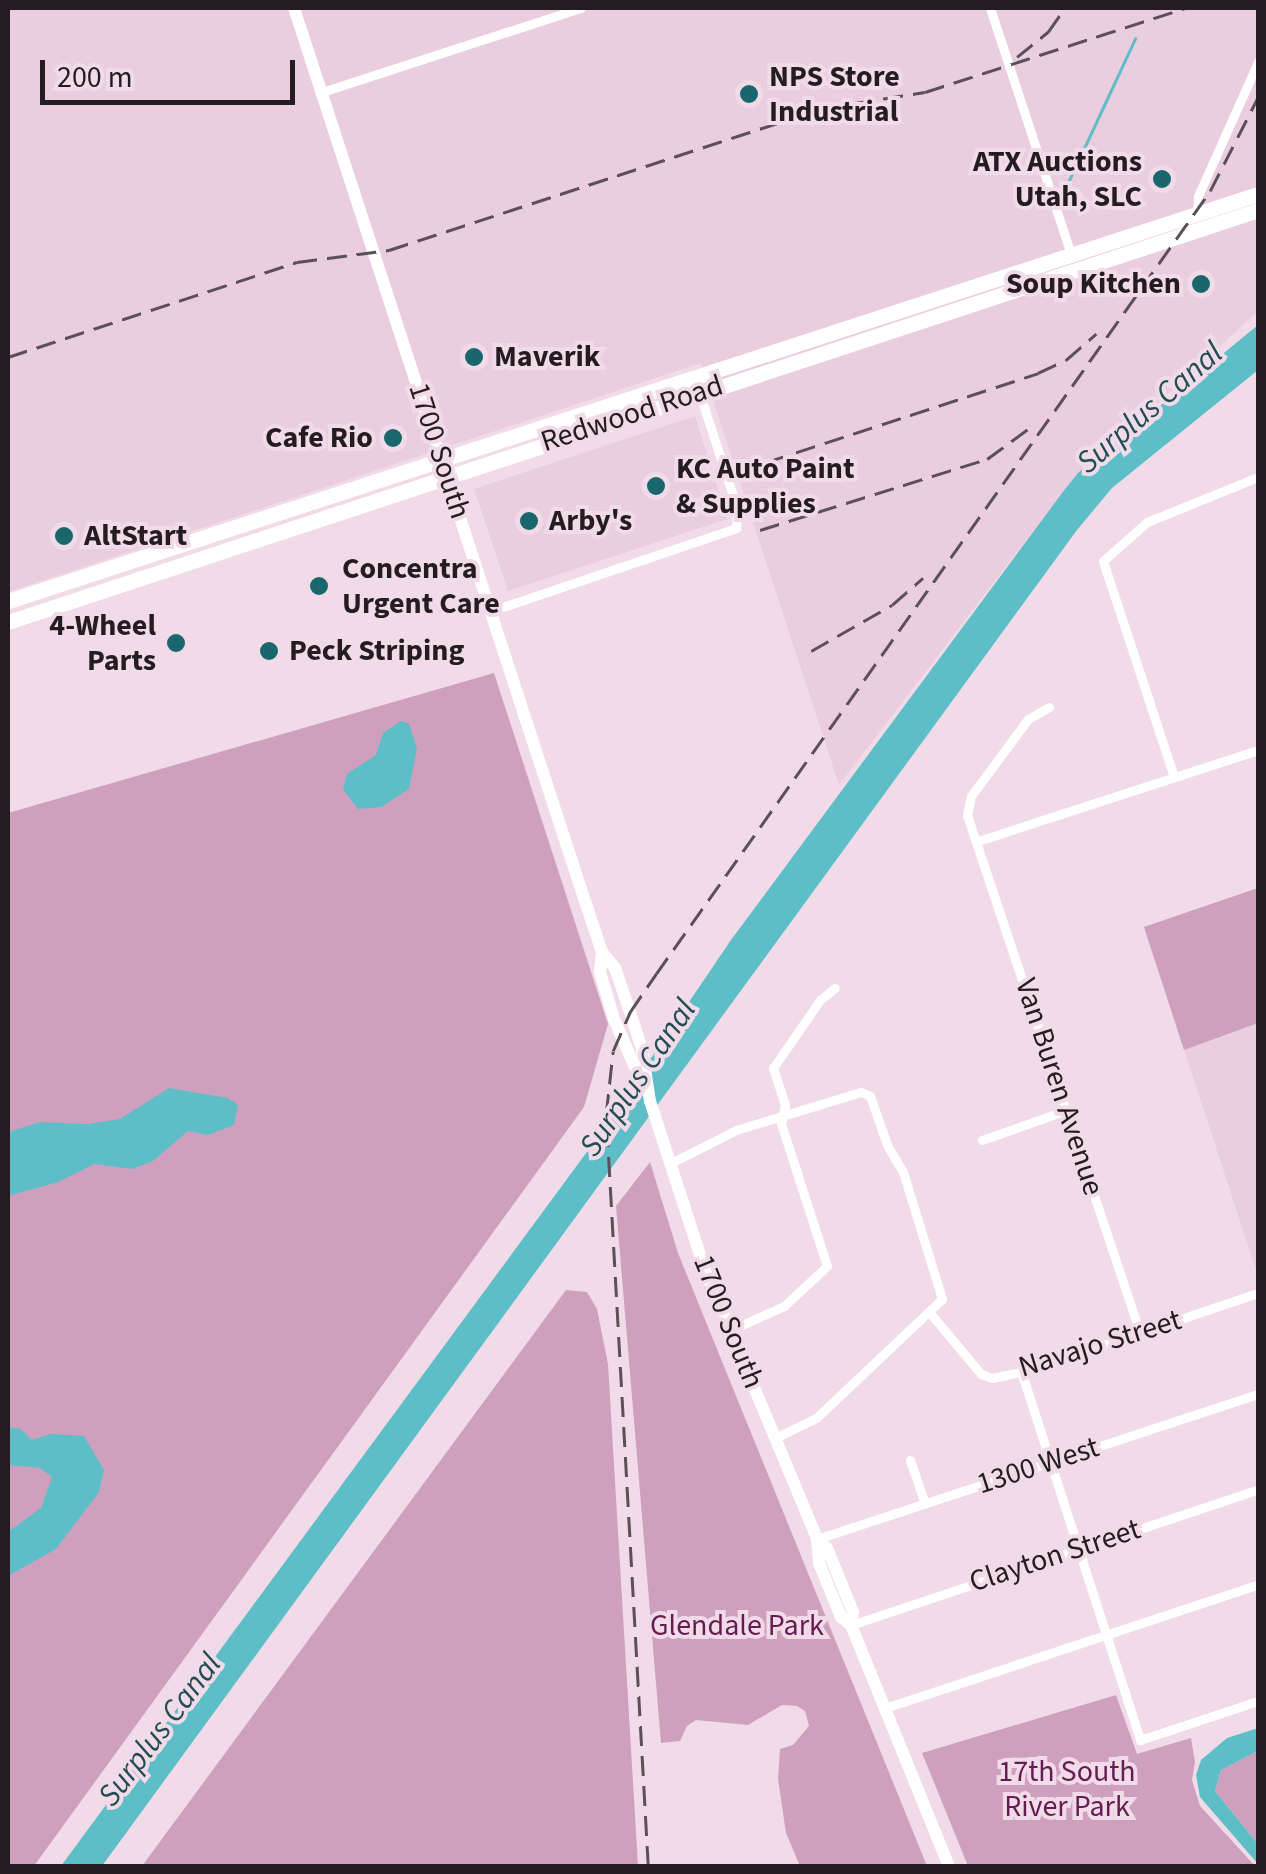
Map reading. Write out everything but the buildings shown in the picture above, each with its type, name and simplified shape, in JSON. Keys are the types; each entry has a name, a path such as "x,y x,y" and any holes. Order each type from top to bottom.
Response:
{"main road":[{"name":"Redwood Road","path":"1199,222 1258,194"},
{"name":"Redwood Road","path":"8,601 441,459 1073,261 1199,222 1258,210"},
{"name":"Redwood Road","path":"8,622 699,392 1073,261"}],"street":[{"name":"1700 South","path":"294,8 602,952 615,968 642,1050 656,1120 731,1330 816,1539 827,1548 853,1612 851,1625 950,1866"},
{"path":"322,92 580,8"},
{"path":"990,8 1073,261"},
{"path":"1199,222 1198,196 1258,62"},
{"path":"491,611 726,533 738,524 738,513 699,392"},
{"path":"1174,778 1104,561 1148,522 1258,477"},
{"name":"Van Buren Avenue","path":"1048,707 1028,719 971,796 967,815 1140,1333"},
{"path":"978,841 1258,750"},
{"name":"1700 South","path":"602,952 600,972 632,1066 650,1101"},
{"path":"731,1330 784,1306 827,1266 781,1124 785,1106 774,1064 820,1000 835,988"},
{"path":"671,1162 696,1154 730,1132 854,1092 870,1096 888,1147 904,1172 942,1299 816,1418 775,1438"},
{"path":"982,1140 1067,1110"},
{"name":"Navajo Street","path":"930,1313 985,1377 1020,1371 1258,1293"},
{"path":"1020,1371 1140,1740 1258,1701"},
{"name":"1300 West","path":"816,1539 1258,1394"},
{"path":"910,1460 925,1504"},
{"name":"Clayton Street","path":"851,1625 1258,1490"},
{"path":"885,1708 1258,1585"}],"shaded area":[{"path":"8,8 1258,8 1258,311 1065,489 839,785 701,363 8,592"},
{"path":"695,416 727,519 508,591 474,489"},
{"path":"1258,888 1258,1276 1144,927"}],"green space":[{"path":"494,673 608,1024 584,1107 34,1866 8,1866 8,813"},
{"path":"1258,888 1258,1023 1184,1050 1144,927"},
{"name":"Glendale Park","path":"650,1162 678,1253 927,1866 800,1866 786,1833 778,1779 780,1749 793,1745 809,1726 805,1711 797,1706 782,1705 748,1725 696,1720 687,1726 680,1741 661,1743 616,1206"},
{"path":"566,1290 587,1292 597,1309 608,1364 638,1866 142,1866"},
{"name":"17th South River Park","path":"1116,1695 1137,1754 1191,1738 1195,1762 1192,1780 1200,1806 1255,1866 968,1866 922,1753"},
{"path":"1258,1751 1258,1844 1215,1791 1221,1770"}],"water":[{"name":"Surplus Canal","path":"1258,325 1258,370 1112,488 1077,530 102,1866 61,1866 595,1141 731,940 1062,493 1078,473"},
{"path":"401,721 409,724 417,748 409,789 381,807 358,809 343,789 347,774 376,755 383,733"},
{"path":"169,1088 228,1098 238,1105 234,1125 208,1135 188,1131 153,1161 132,1169 94,1164 58,1182 8,1196 8,1132 40,1122 87,1124 120,1119"},
{"path":"8,1427 21,1429 32,1440 51,1434 84,1436 104,1470 99,1492 56,1549 8,1576 8,1532 41,1508 52,1477 40,1468 8,1465"},
{"path":"1258,1728 1258,1751 1221,1770 1215,1791 1258,1844 1258,1864 1200,1797 1196,1775 1201,1760 1227,1738"}],"waterway":[{"path":"1065,189 1135,39"}],"railway":[{"path":"1017,57 1048,32 1065,8"},
{"path":"8,357 297,262 389,250 824,108 925,92 1185,8"},
{"path":"648,1866 606,1114 613,1051 630,1012 656,974 1210,191 1258,97"},
{"path":"739,471 1038,373 1066,360 1096,334"},
{"path":"760,530 987,459 1028,429"},
{"path":"811,651 892,605 923,578"}],"place":[{"name":"NPS Store Industrial","path":"749,94"},
{"name":"ATX Auctions Utah, SLC","path":"1162,179"},
{"name":"Soup Kitchen","path":"1201,284"},
{"name":"Maverik","path":"474,357"},
{"name":"Cafe Rio","path":"393,438"},
{"name":"KC Auto Paint & Supplies","path":"656,486"},
{"name":"Arby's","path":"529,521"},
{"name":"AltStart","path":"64,536"},
{"name":"Concentra Urgent Care","path":"319,586"},
{"name":"4-Wheel Parts","path":"176,643"},
{"name":"Peck Striping","path":"269,651"}]}
